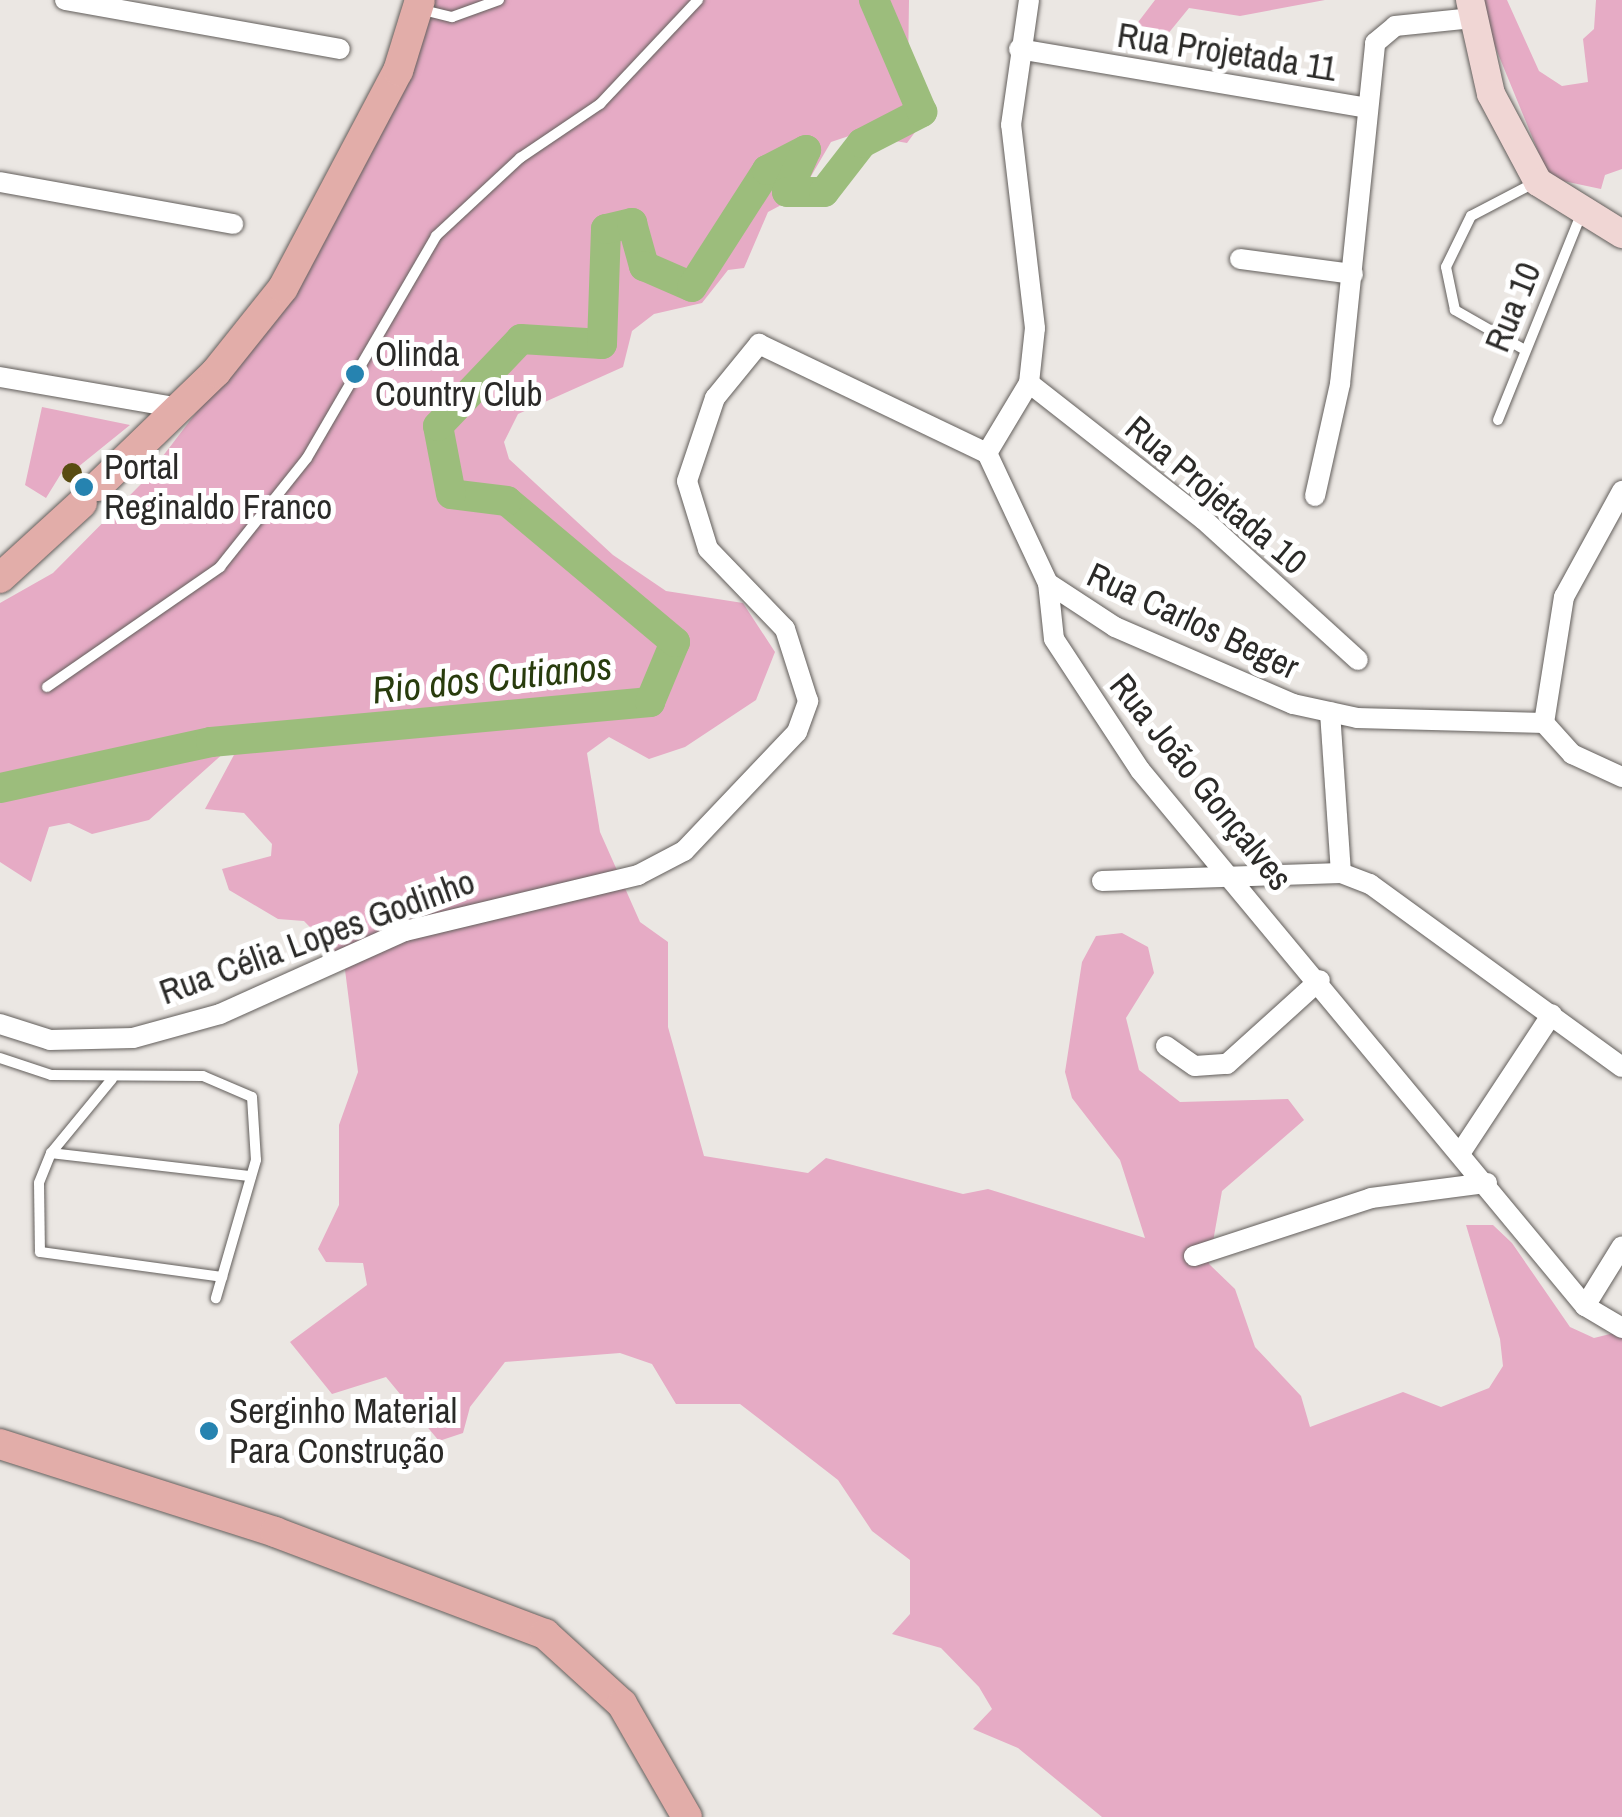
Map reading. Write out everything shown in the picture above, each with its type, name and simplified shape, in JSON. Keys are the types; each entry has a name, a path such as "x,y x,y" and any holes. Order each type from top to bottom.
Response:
{"main road":[{"path":"0,578 180,408 283,288 398,70 419,4"},
{"path":"1471,9 1491,94 1538,182 1580,215 1622,234"},
{"path":"0,1444 294,1538 544,1634 622,1704 687,1817"}],"street":[{"path":"65,0 340,50"},
{"path":"987,453 1029,383 1035,328 1010,125 1029,0"},
{"path":"1315,496 1353,274 1366,108 1382,31 1471,9"},
{"name":"Rua Projetada 11","path":"1019,49 1366,108"},
{"path":"0,182 233,224"},
{"path":"1240,259 1353,274"},
{"name":"Rua Célia Lopes Godinho","path":"0,1024 50,1040 132,1038 220,1014 405,931 638,875 684,852 798,732 808,702 785,629 708,550 686,481 716,398 759,344 987,453"},
{"path":"0,377 180,408"},
{"name":"Rua Projetada 10","path":"1029,383 1204,520 1358,660"},
{"name":"Rua João Gonçalves","path":"987,453 1048,583 1054,639 1068,665 1227,872 1462,1152 1585,1306 1622,1328"},
{"path":"1622,491 1564,597 1544,724 1572,754 1622,777"},
{"name":"Rua Carlos Beger","path":"1048,583 1132,635 1330,712 1544,724"},
{"path":"1330,712 1342,873"},
{"path":"1102,881 1227,872 1342,873 1552,1014 1622,1066"},
{"path":"1166,1046 1195,1066 1227,1064 1320,980"},
{"path":"1462,1152 1552,1014"},
{"path":"1194,1256 1371,1198 1486,1183"},
{"path":"1585,1306 1622,1246"}],"lane":[{"path":"419,4 452,16 499,0"},
{"path":"47,687 220,568 307,458 436,236 520,158 600,104 698,0"},
{"path":"1525,350 1455,310 1446,268 1471,216 1538,182"},
{"name":"Rua 10","path":"1498,420 1580,215"},
{"path":"0,1058 52,1076 232,1081 252,1097 260,1120 251,1176 216,1298"},
{"path":"112,1079 51,1153 39,1183 40,1252 222,1277"},
{"path":"51,1153 251,1176"}],"shaded area":[{"path":"434,0 909,0 908,72 924,120 907,143 855,134 831,142 800,195 768,212 744,268 728,270 702,303 654,314 632,331 623,367 518,414 504,442 509,459 613,555 666,591 743,603 775,652 756,700 685,747 649,759 609,737 587,753 600,832 640,922 668,942 668,1027 704,1156 808,1173 826,1158 963,1194 988,1189 1145,1238 1120,1160 1072,1098 1065,1072 1082,962 1096,936 1122,933 1148,947 1154,973 1126,1018 1139,1070 1180,1102 1288,1099 1304,1120 1222,1191 1209,1264 1235,1289 1255,1347 1301,1396 1310,1427 1403,1392 1441,1407 1489,1388 1503,1366 1500,1339 1466,1225 1493,1225 1512,1243 1570,1327 1594,1338 1622,1331 1622,1817 1102,1817 1018,1748 973,1729 992,1709 979,1687 941,1648 892,1634 910,1614 910,1560 872,1531 838,1480 740,1404 676,1404 652,1364 620,1353 505,1362 470,1407 463,1433 439,1441 386,1377 332,1394 290,1342 367,1285 363,1263 326,1262 318,1249 339,1205 339,1125 358,1072 344,962 304,921 278,919 229,890 222,869 271,856 272,844 244,813 205,809 235,753 226,751 149,820 92,834 69,823 49,827 31,882 0,862 0,603 53,573 143,482 277,307"},
{"path":"1155,0 1325,0 1240,16 1189,8 1158,46 1138,53 1126,38"},
{"path":"1476,0 1507,0 1539,71 1562,86 1588,82 1583,39 1594,29 1596,0 1622,0 1622,169 1605,175 1601,189 1549,178"},
{"path":"42,407 130,425 78,467 67,464 46,498 25,485"}],"building":[{"path":"72,463 82,473 72,483 62,473"}],"waterway":[{"name":"Rio dos Cutianos","path":"0,788 211,742 650,702 675,642 507,501 451,494 438,426 521,339 602,344 606,229 632,223 644,266 692,287 767,170 806,150 787,192 824,192 862,143 922,112 874,0"}],"place":[{"name":"Olinda Country Club","path":"355,374"},
{"name":"Portal Reginaldo Franco","path":"84,487"},
{"name":"Serginho Material Para Construção","path":"209,1431"}]}
